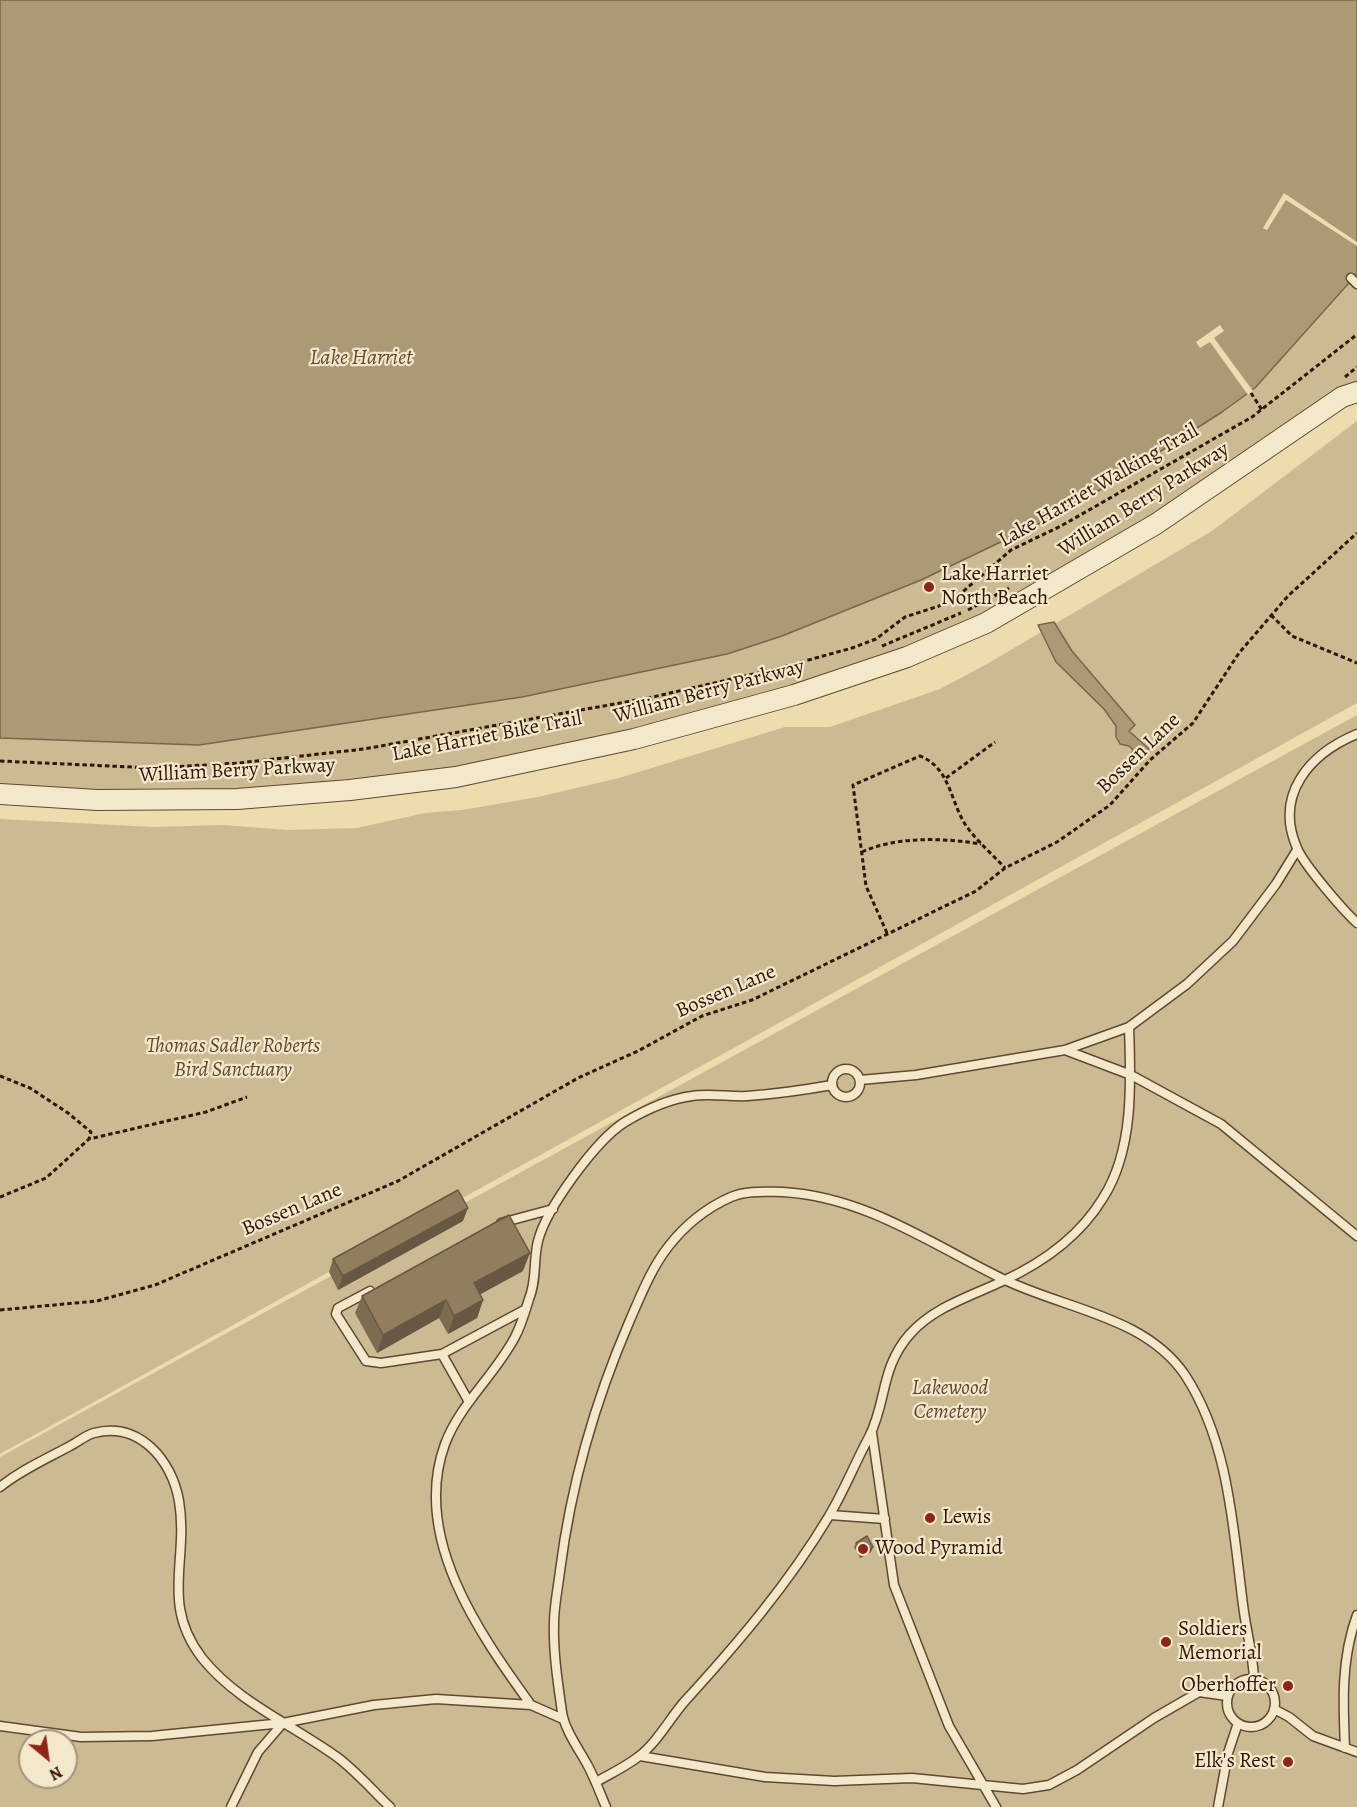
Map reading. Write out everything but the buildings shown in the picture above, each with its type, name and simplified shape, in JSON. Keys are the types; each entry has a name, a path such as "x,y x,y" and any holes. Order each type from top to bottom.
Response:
{"street":[{"name":"William Berry Parkway","path":"0,794 97,800 237,799 444,778 559,757 794,695 907,657 986,623 1156,524 1342,397 1357,392"}],"lane":[{"path":"1357,734 1315,759 1302,773 1292,791 1290,821 1297,850 1357,923"},
{"path":"860,1080 916,1075 1065,1050 1129,1027 1187,984 1233,941 1276,884 1297,850"},
{"path":"596,1782 640,1756 680,1706 734,1647 780,1588 830,1515 872,1432 885,1380 896,1353 912,1332 935,1313 956,1301 1005,1280 1062,1246 1091,1216 1104,1197 1120,1162 1131,1075 1129,1027"},
{"path":"1065,1050 1131,1075 1221,1124 1357,1236"},
{"path":"842,1070 851,1070 860,1080 859,1090 848,1098 836,1093 832,1085 834,1075 842,1070"},
{"path":"531,1705 476,1623 452,1571 442,1539 436,1480 446,1443 469,1402 514,1338 535,1286 538,1241 553,1209 599,1142 624,1122 654,1106 692,1095 744,1096 796,1092 832,1085"},
{"path":"606,1807 596,1782 563,1719 554,1623 566,1528 585,1445 605,1378 653,1269 669,1246 697,1216 735,1195 761,1191 807,1194 864,1209 902,1225 1005,1280 1061,1304 1132,1328 1167,1354 1186,1377 1206,1416 1221,1459 1245,1617 1253,1653 1254,1679"},
{"path":"494,1227 513,1218 553,1209"},
{"path":"380,1286 339,1308 336,1314 366,1361 381,1363 442,1354 526,1309"},
{"path":"442,1354 469,1402"},
{"path":"0,1487 13,1477 94,1433 120,1432 143,1439 156,1450 168,1470 179,1500 181,1561 177,1602 186,1631 202,1657 225,1682 338,1758 390,1807"},
{"path":"872,1432 894,1585 949,1726 996,1807"},
{"path":"830,1515 885,1519"},
{"path":"1346,1748 1343,1698 1346,1652 1357,1615"},
{"path":"1254,1679 1269,1687 1274,1698 1274,1709 1266,1722 1245,1726 1229,1714 1227,1695 1241,1680 1254,1679"},
{"path":"640,1756 765,1776 834,1781 912,1778 1023,1789 1049,1785 1077,1770 1154,1718 1199,1692 1227,1695"},
{"path":"0,1726 81,1737 152,1736 283,1723 374,1705 436,1699 531,1705 563,1719"},
{"path":"1274,1709 1289,1717 1313,1736 1357,1752"},
{"path":"231,1807 258,1752 283,1723"},
{"path":"1218,1807 1228,1753 1238,1723"}],"path":[{"name":"Lake Harriet Walking Trail","path":"0,761 153,768 239,763 364,749 648,698 776,669 852,648 876,639 905,617 939,606 959,595 1011,550 1060,526 1262,410 1355,336"},
{"path":"1339,382 1357,367"},
{"path":"1251,393 1262,410"},
{"name":"Bossen Lane","path":"0,1310 97,1301 155,1285 398,1181 578,1078 638,1051 702,1016 752,1000 976,891 1005,868 1057,842 1110,805 1150,760 1193,723 1239,653 1288,596 1357,533"},
{"path":"876,648 969,610 1009,588"},
{"path":"1271,615 1292,636 1357,663"},
{"path":"946,778 995,742"},
{"path":"887,933 866,886 853,785 920,756 932,760 946,778 966,825 1005,868"},
{"path":"862,852 877,845 919,841 961,840 983,844"},
{"path":"0,1076 30,1088 68,1113 91,1132 89,1139"},
{"path":"0,1197 46,1178 89,1139 206,1112 247,1097"}],"green space":[{"path":"1357,274 1357,392 1059,581 794,695 350,790 0,794 0,738 199,745 522,697 727,654 782,636 921,580 1070,509 1222,412 1255,388"},
{"name":"Thomas Sadler Roberts Bird Sanctuary","path":"1357,421 1357,703 0,1454 0,819 154,827 223,825 287,830 357,828 425,813 462,810 538,797 619,778 785,727 830,727 940,689 987,664 1212,531"},
{"name":"Lakewood Cemetery","path":"1357,715 1357,1807 0,1807 0,1457"}],"water":[{"name":"Lake Harriet","path":"0,0 1357,0 1357,274 1255,388 1222,412 1070,509 921,580 782,636 727,654 522,697 199,745 0,738"},
{"path":"1054,622 1072,651 1135,725 1129,731 1149,749 1145,757 1137,759 1131,756 1133,750 1129,746 1120,744 1116,737 1116,726 1104,709 1056,662 1038,625"}],"pier":[{"path":"1284,193 1357,242 1357,246 1286,200 1267,230 1263,228"},
{"path":"1220,325 1224,331 1214,338 1253,391 1248,395 1210,342 1200,348 1196,342"}],"place":[{"name":"Lake Harriet North Beach","path":"929,587"},
{"name":"Lewis","path":"930,1518"},
{"name":"Wood Pyramid","path":"863,1549"},
{"name":"Soldiers Memorial","path":"1166,1642"},
{"name":"Oberhoffer","path":"1288,1686"},
{"name":"Elk's Rest","path":"1288,1762"}]}
